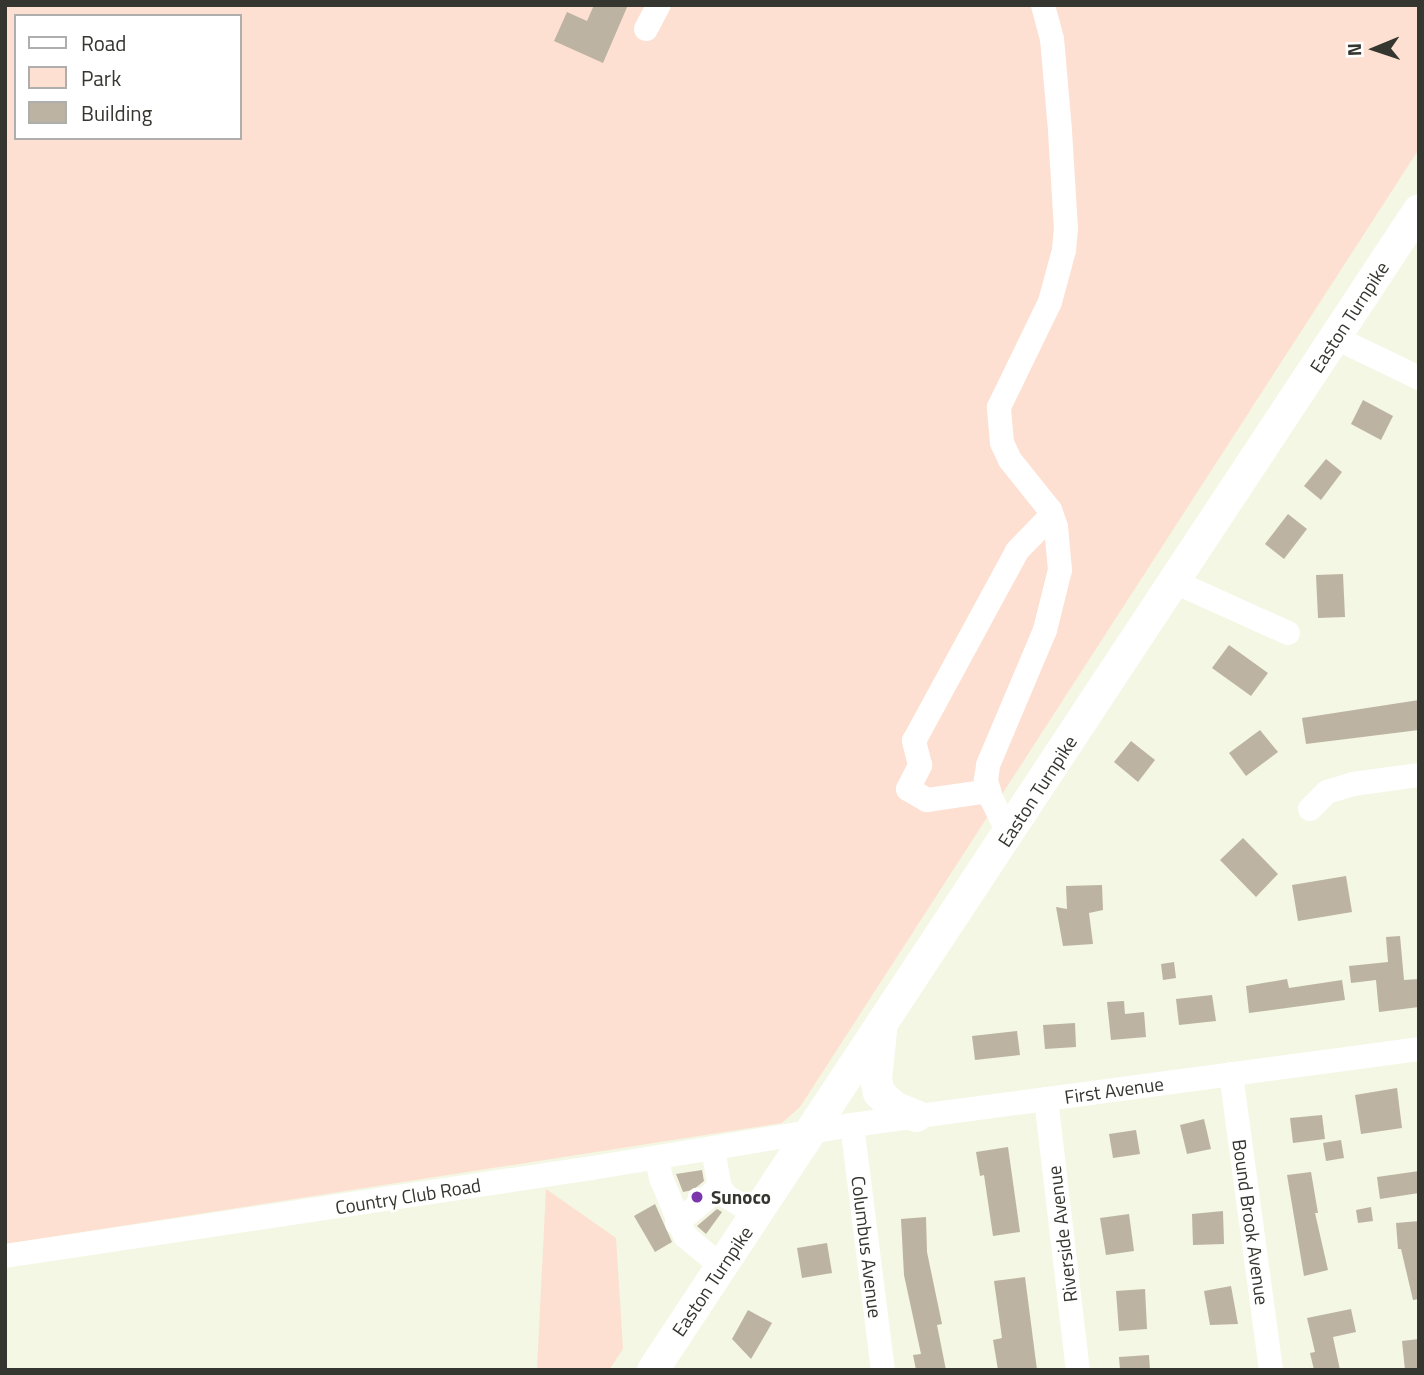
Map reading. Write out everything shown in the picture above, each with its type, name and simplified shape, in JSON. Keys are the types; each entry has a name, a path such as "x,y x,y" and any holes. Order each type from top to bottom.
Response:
{"main road":[{"name":"Easton Turnpike","path":"653,1370 1419,210"},
{"path":"882,1025 876,1079 879,1093 894,1108 916,1116"}],"street":[{"path":"646,29 659,5"},
{"path":"1009,834 989,791 988,765 1045,630 1060,570 1052,515 1041,495 1010,460 1002,443 999,407 1050,302 1066,229 1052,39 1043,5"},
{"path":"1336,338 1419,378"},
{"path":"989,791 927,800 908,789 920,765 914,741 1017,551 1052,515"},
{"path":"1175,582 1288,632"},
{"path":"1310,809 1327,792 1353,784 1419,775"},
{"name":"First Avenue","path":"810,1133 916,1116 1419,1049"},
{"name":"Bound Brook Avenue","path":"1231,1074 1271,1370"},
{"name":"Riverside Avenue","path":"1046,1099 1078,1370"},
{"name":"Columbus Avenue","path":"852,1125 883,1370"},
{"name":"Country Club Road","path":"5,1256 810,1133"},
{"path":"713,1149 720,1187 726,1196 756,1214"},
{"path":"657,1158 677,1223 685,1236 721,1266"},
{"path":"677,1223 720,1187"}],"green space":[{"path":"5,5 1419,5 1419,149 800,1107 782,1123 5,1244"},
{"path":"546,1189 616,1238 623,1349 609,1370 537,1370"}],"building":[{"path":"594,5 628,5 603,63 554,41 567,12 587,21"},
{"path":"1363,400 1393,416 1381,440 1351,424"},
{"path":"1326,459 1342,472 1321,500 1304,486"},
{"path":"1288,514 1307,529 1284,559 1265,544"},
{"path":"1343,574 1345,617 1318,618 1316,575"},
{"path":"1229,645 1268,673 1251,696 1212,668"},
{"path":"1419,700 1419,730 1306,744 1302,718"},
{"path":"1260,730 1278,752 1246,776 1229,753"},
{"path":"1131,741 1155,760 1138,782 1114,762"},
{"path":"1243,838 1278,874 1256,897 1220,860"},
{"path":"1346,876 1352,912 1298,921 1292,885"},
{"path":"1102,885 1103,910 1089,913 1093,944 1063,946 1056,907 1067,909 1066,886"},
{"path":"1400,936 1404,980 1419,979 1419,1007 1379,1012 1376,980 1351,983 1349,966 1388,962 1386,937"},
{"path":"1174,962 1176,978 1163,980 1161,964"},
{"path":"1287,979 1289,988 1342,980 1345,1000 1249,1013 1246,986"},
{"path":"1212,995 1216,1021 1179,1025 1176,999"},
{"path":"1124,1001 1125,1014 1144,1012 1146,1037 1111,1040 1107,1002"},
{"path":"1075,1023 1076,1047 1045,1049 1043,1025"},
{"path":"1017,1031 1020,1055 975,1060 972,1036"},
{"path":"1397,1088 1402,1128 1361,1134 1355,1095"},
{"path":"1322,1115 1325,1139 1293,1143 1290,1118"},
{"path":"1204,1119 1211,1149 1187,1154 1180,1125"},
{"path":"1136,1130 1140,1154 1113,1158 1109,1134"},
{"path":"1341,1140 1344,1158 1326,1161 1323,1143"},
{"path":"1008,1147 1020,1232 993,1236 984,1175 980,1176 976,1152"},
{"path":"702,1170 704,1181 693,1190 683,1192 676,1174"},
{"path":"1419,1171 1419,1193 1380,1199 1377,1177"},
{"path":"1311,1172 1318,1213 1315,1213 1328,1270 1304,1276 1287,1175"},
{"path":"655,1204 672,1242 655,1252 634,1216"},
{"path":"1371,1207 1373,1221 1358,1223 1356,1210"},
{"path":"717,1209 722,1212 706,1234 697,1226"},
{"path":"1223,1211 1224,1244 1193,1245 1192,1214"},
{"path":"1129,1214 1134,1251 1106,1255 1100,1218"},
{"path":"926,1217 927,1252 942,1324 937,1325 946,1370 916,1370 913,1355 921,1354 904,1275 901,1219"},
{"path":"1419,1221 1419,1299 1413,1300 1401,1249 1398,1249 1396,1223"},
{"path":"827,1243 832,1273 802,1278 797,1248"},
{"path":"1025,1277 1037,1370 998,1370 993,1340 1002,1338 994,1281"},
{"path":"1231,1286 1238,1324 1210,1325 1204,1291"},
{"path":"1145,1289 1147,1329 1119,1331 1116,1291"},
{"path":"1351,1309 1356,1332 1333,1337 1340,1370 1314,1370 1310,1353 1315,1352 1307,1318"},
{"path":"748,1310 772,1323 751,1359 732,1339"},
{"path":"1419,1339 1419,1370 1405,1370 1402,1341"},
{"path":"1149,1355 1150,1370 1120,1370 1119,1357"}],"place":[{"name":"Sunoco","path":"697,1197"}]}
